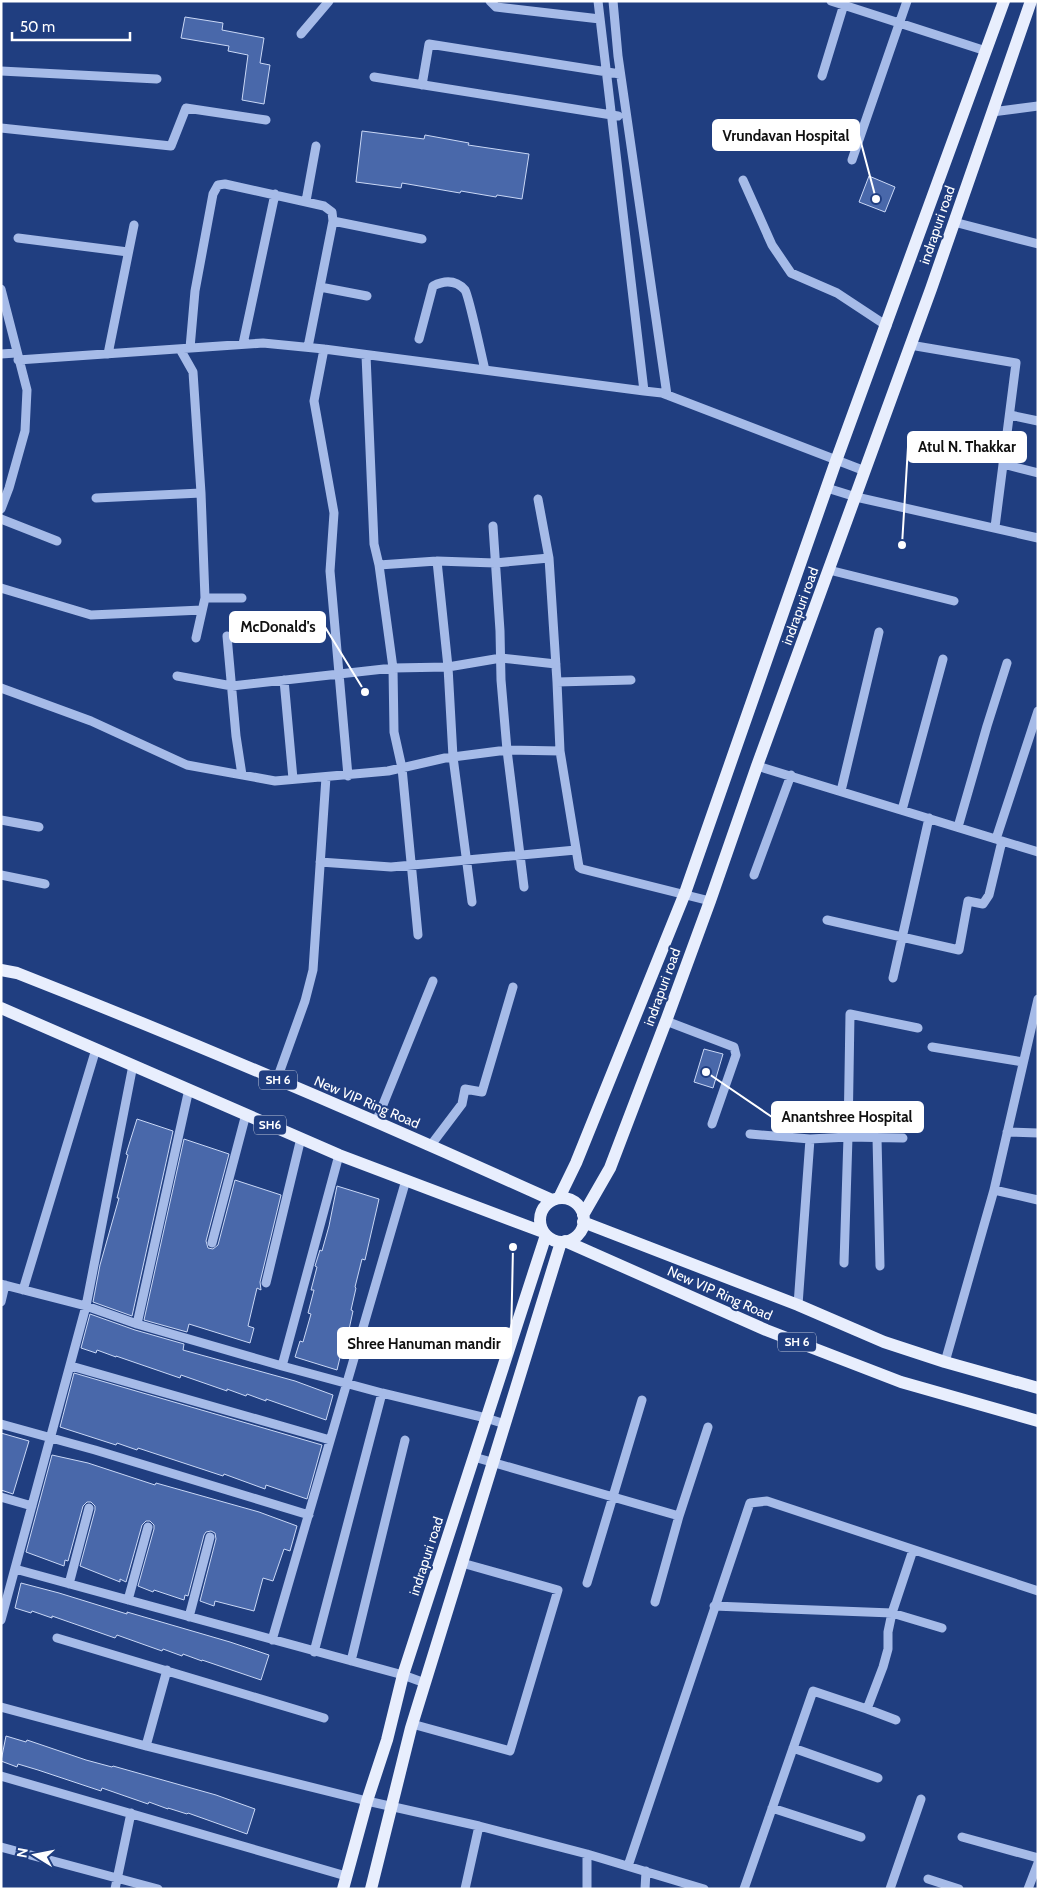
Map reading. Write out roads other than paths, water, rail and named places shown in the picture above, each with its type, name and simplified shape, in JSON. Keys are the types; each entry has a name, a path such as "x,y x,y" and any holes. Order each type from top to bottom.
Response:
{"main road":[{"name":"indrapuri road","path":"555,1199 576,1162 685,893 836,460 1004,1"},
{"name":"indrapuri road","path":"583,1218 610,1168 666,1021 910,346 1031,1"},
{"name":"New VIP Ring Road","path":"1,970 18,973 151,1026 555,1199"},
{"name":"SH6","path":"1,1008 339,1155 545,1233"},
{"path":"555,1199 572,1200 578,1205 583,1218 580,1232 574,1237 563,1241 553,1240 545,1233 540,1216 542,1209 555,1199"},
{"name":"New VIP Ring Road","path":"583,1218 884,1342 945,1362 1038,1388"},
{"name":"indrapuri road","path":"343,1889 367,1801 387,1740 403,1675 545,1233"},
{"name":"New VIP Ring Road","path":"563,1241 766,1330 902,1382 1038,1421"},
{"path":"371,1889 412,1724 563,1241"}],"street":[{"path":"301,34 329,1"},
{"path":"490,1 496,7 600,19"},
{"path":"598,1 644,391"},
{"path":"613,1 626,118 667,395"},
{"path":"831,1 844,3 899,24 986,51"},
{"path":"852,160 907,1"},
{"path":"822,76 844,3"},
{"path":"422,85 429,44 620,74"},
{"path":"1,71 157,79"},
{"path":"374,77 626,118"},
{"path":"992,112 1038,106"},
{"path":"1,128 171,146 186,108 266,120"},
{"path":"306,201 316,146"},
{"path":"743,180 772,245 791,272 836,293 886,326"},
{"path":"196,638 205,598 201,493 193,372 185,348 213,194 218,186 225,184 306,201 324,206 332,212 333,221 308,347"},
{"path":"243,344 274,194"},
{"path":"333,221 422,239"},
{"path":"954,222 1038,244"},
{"path":"108,354 134,224"},
{"path":"18,238 128,252"},
{"path":"419,339 433,286 442,282 454,282 466,291 485,370"},
{"path":"320,287 367,296"},
{"path":"1,289 27,390 25,431 5,487 1,509"},
{"path":"1,354 17,356 108,354 263,343 324,349 644,391 667,395 865,471"},
{"path":"910,346 1016,363 995,528"},
{"path":"324,349 314,401 334,513 330,571 348,776"},
{"path":"366,355 374,544 393,668 394,732 402,768 418,935"},
{"path":"1010,415 1038,421"},
{"path":"1003,464 1038,473"},
{"path":"827,488 1038,538"},
{"path":"96,498 201,493"},
{"path":"538,499 549,558 560,751 579,867 710,901"},
{"path":"1,519 57,541"},
{"path":"493,526 507,750 524,887"},
{"path":"378,565 437,560 495,563 549,558"},
{"path":"437,560 448,667 453,757 472,902"},
{"path":"829,570 954,601"},
{"path":"1,588 91,615 202,610"},
{"path":"205,598 242,598"},
{"path":"841,791 879,632"},
{"path":"227,636 242,775"},
{"path":"177,676 232,686 393,668 448,667 501,658 556,664"},
{"path":"902,810 943,659"},
{"path":"958,827 1007,663"},
{"path":"284,680 293,779"},
{"path":"557,682 631,680"},
{"path":"1,688 91,721 187,765 275,781 348,776 402,768 453,757 507,750 560,751"},
{"path":"827,920 960,950 968,901 983,904 990,895 999,840 1038,711"},
{"path":"757,766 1038,852"},
{"path":"754,875 791,775"},
{"path":"277,1079 310,986 313,970 326,777"},
{"path":"893,978 929,818"},
{"path":"1,820 39,827"},
{"path":"320,862 391,867 576,850"},
{"path":"1,875 45,884"},
{"path":"376,1122 433,981"},
{"path":"432,1146 462,1104 466,1090 482,1092 513,987"},
{"path":"945,1362 994,1190 1038,999"},
{"path":"844,1263 850,1014 918,1028"},
{"path":"666,1021 734,1047 736,1055 712,1124"},
{"path":"932,1047 1023,1062"},
{"path":"23,1290 96,1049"},
{"path":"1,1620 86,1306 132,1065"},
{"path":"137,1324 190,1089"},
{"path":"212,1243 246,1114"},
{"path":"1007,1132 1038,1133"},
{"path":"750,1134 810,1139 848,1137 902,1138"},
{"path":"266,1283 301,1138"},
{"path":"877,1138 880,1266"},
{"path":"798,1305 810,1139"},
{"path":"282,1366 339,1155"},
{"path":"272,1640 406,1180"},
{"path":"994,1190 1038,1200"},
{"path":"1,1302 3,1285 86,1306 137,1324 347,1384 506,1424"},
{"path":"71,1366 330,1440"},
{"path":"314,1652 382,1393"},
{"path":"587,1583 642,1400"},
{"path":"1,1424 309,1515"},
{"path":"655,1602 679,1516 708,1427"},
{"path":"351,1661 405,1440"},
{"path":"474,1456 613,1495 679,1516"},
{"path":"1,1497 32,1506"},
{"path":"628,1866 750,1503 767,1500 1038,1591"},
{"path":"69,1584 88,1508"},
{"path":"128,1600 148,1527"},
{"path":"189,1617 210,1537"},
{"path":"866,1708 883,1667 888,1649 888,1632 892,1613 913,1550"},
{"path":"412,1724 510,1751 558,1590 462,1563"},
{"path":"15,1569 403,1675 425,1683"},
{"path":"714,1606 892,1613 942,1628"},
{"path":"57,1638 324,1718"},
{"path":"146,1746 167,1670"},
{"path":"744,1889 813,1691 896,1720"},
{"path":"1,1707 146,1746 367,1801 479,1826 587,1854 704,1889"},
{"path":"793,1748 878,1778"},
{"path":"1,1776 346,1876"},
{"path":"890,1889 922,1799"},
{"path":"772,1808 861,1837"},
{"path":"115,1889 131,1813"},
{"path":"465,1889 479,1826"},
{"path":"962,1837 1038,1858"},
{"path":"1,1847 158,1889"},
{"path":"587,1854 587,1889"},
{"path":"1028,1889 1038,1863"},
{"path":"646,1871 646,1889"},
{"path":"928,1879 959,1889"}],"place":[{"name":"Vrundavan Hospital","path":"876,199"},
{"name":"Atul N. Thakkar","path":"902,545"},
{"name":"McDonald's","path":"365,692"},
{"name":"Anantshree Hospital","path":"706,1072"},
{"name":"Shree Hanuman mandir","path":"513,1247"}]}
